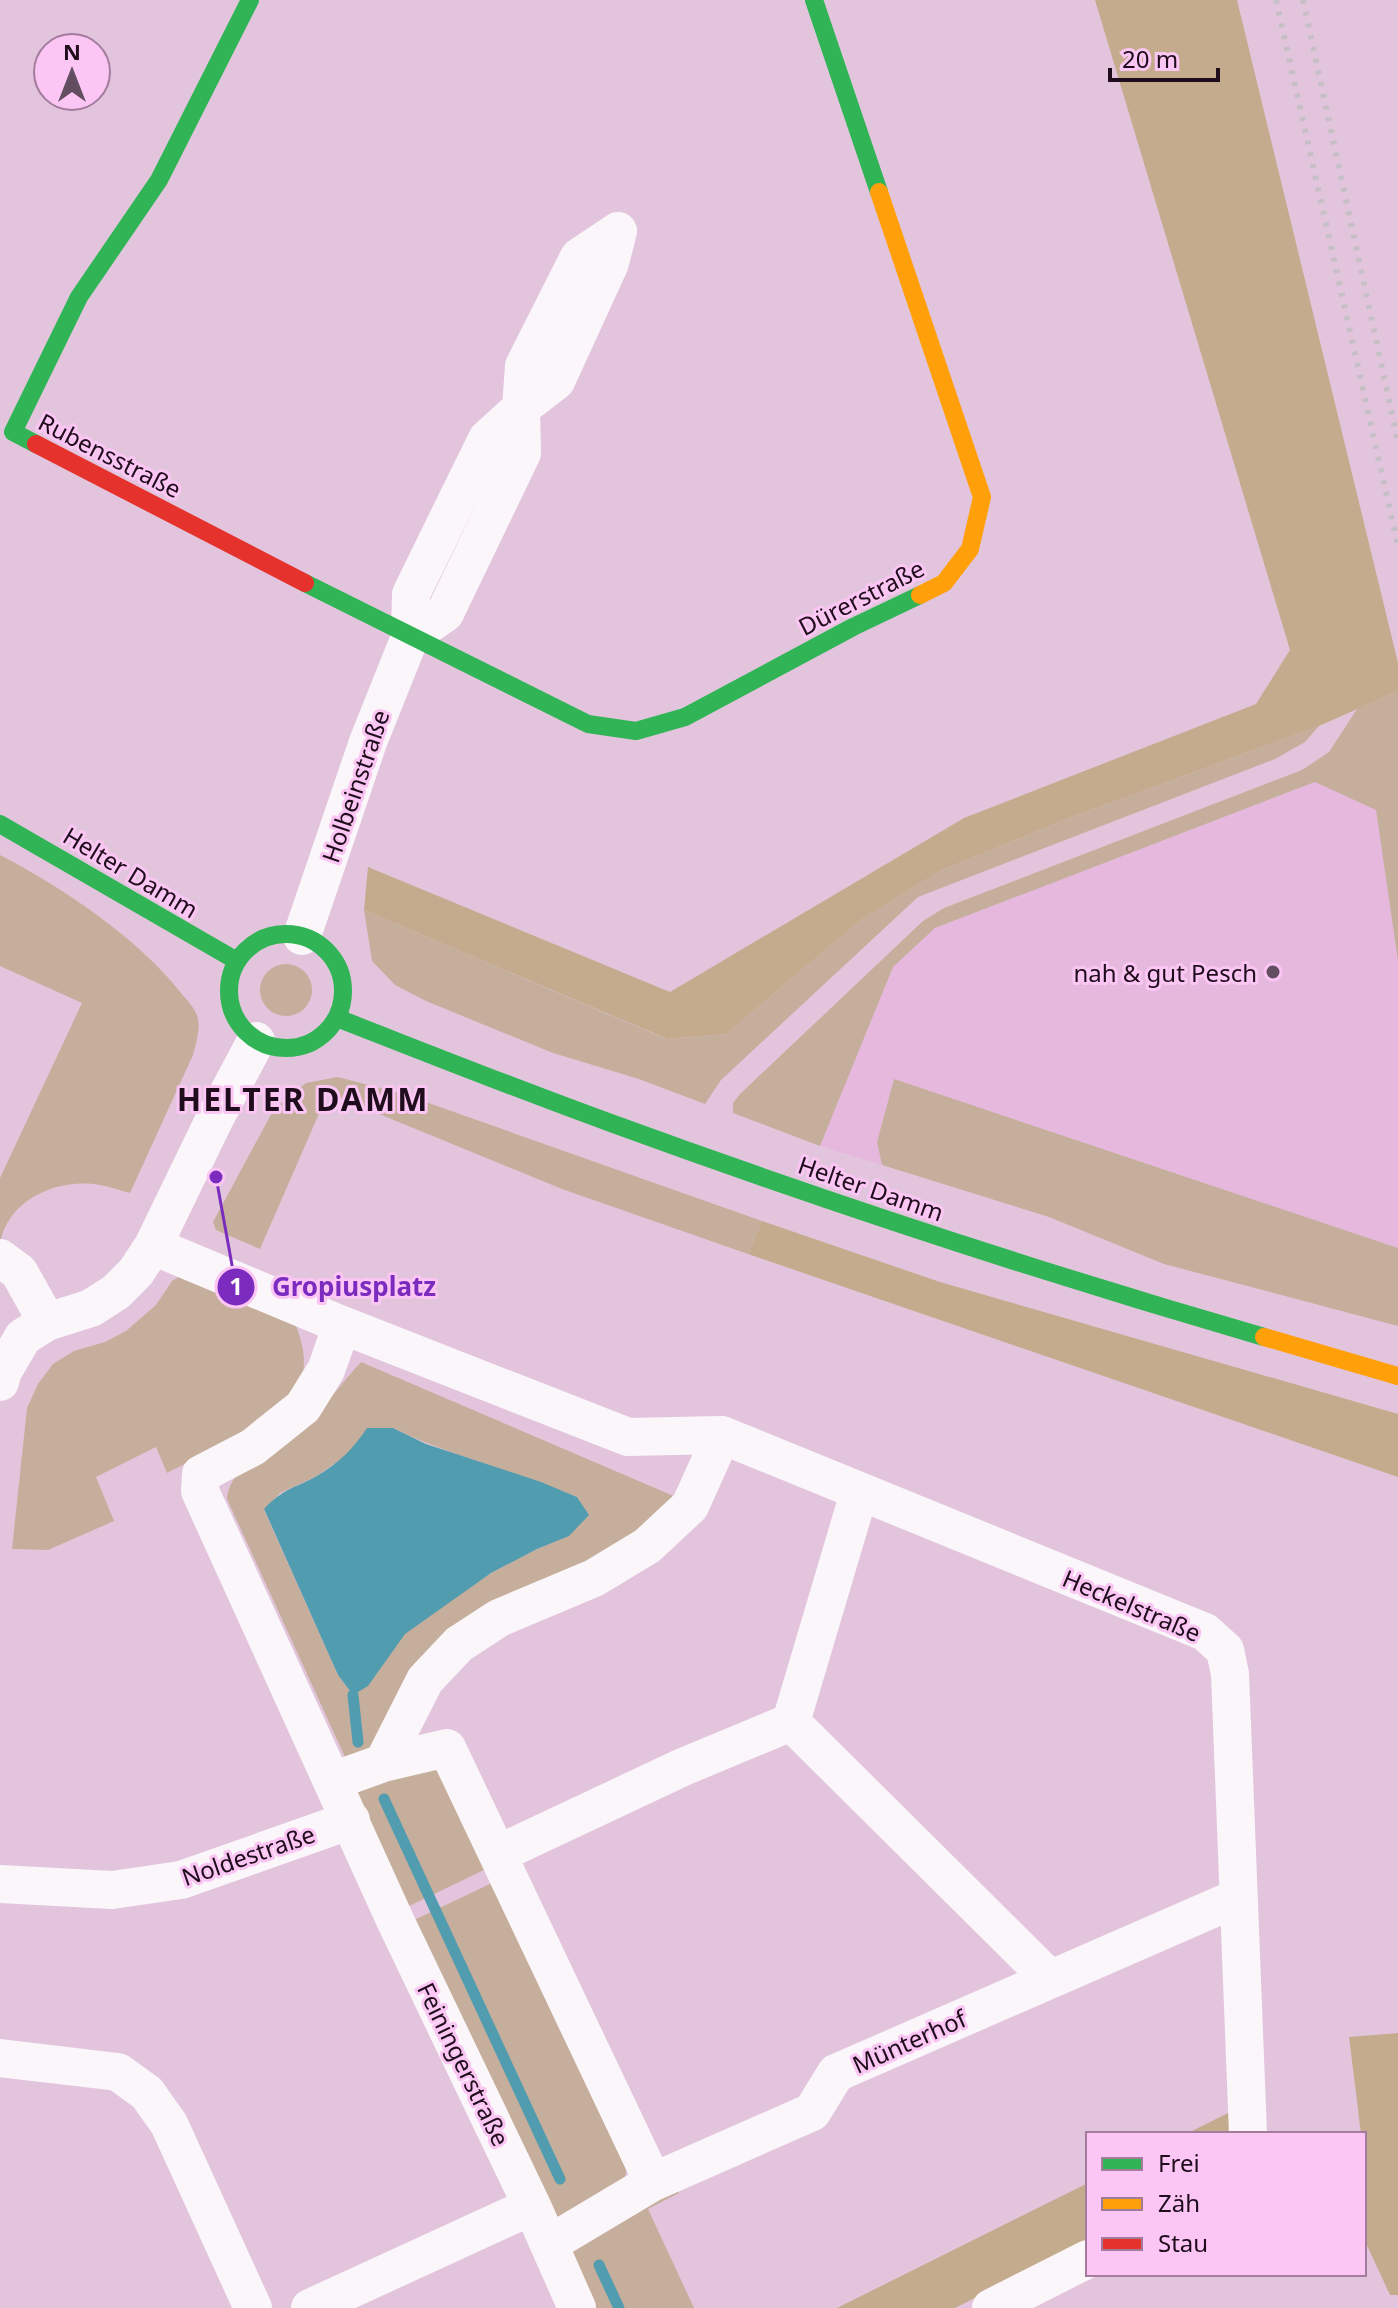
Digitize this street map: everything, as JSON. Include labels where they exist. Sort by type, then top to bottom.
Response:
[{"type":"street","name":"Rubensstraße","points":[[250,0],[159,180],[79,297],[6,429],[410,637]]},
{"type":"street","name":"Dürerstraße","points":[[410,637],[588,724],[636,731],[685,717],[853,627],[944,583],[970,549],[982,497],[814,0]]},
{"type":"street","name":"Holbeinstraße","points":[[302,936],[368,742],[410,637],[411,594],[487,439],[521,408]]},
{"type":"street","name":"Helter Damm","points":[[0,824],[237,961]]},
{"type":"street","points":[[273,935],[302,936],[322,947],[337,965],[344,989],[337,1018],[325,1034],[303,1046],[279,1048],[256,1041],[238,1024],[229,1002],[230,979],[237,961],[249,947],[273,935]]},
{"type":"street","name":"Helter Damm","points":[[337,1018],[594,1116],[826,1199],[1123,1296],[1398,1376]]},
{"type":"street","points":[[0,1382],[23,1337],[47,1322],[91,1308],[116,1292],[136,1272],[153,1246],[220,1107],[256,1041]]},
{"type":"street","points":[[153,1246],[342,1325],[628,1437],[722,1435],[690,1506],[647,1546],[594,1578],[499,1618],[459,1644],[425,1680],[383,1763]]},
{"type":"street","points":[[0,1258],[19,1272],[47,1322]]},
{"type":"street","name":"Feiningerstraße","points":[[342,1325],[326,1370],[303,1407],[253,1447],[201,1474],[200,1491],[395,1920],[532,2206],[577,2308]]},
{"type":"street","name":"Heckelstraße","points":[[722,1435],[1205,1632],[1225,1650],[1230,1674],[1248,2132]]},
{"type":"street","points":[[791,1722],[859,1493]]},
{"type":"street","points":[[498,1854],[683,1767],[791,1722]]},
{"type":"street","points":[[791,1722],[1050,1979]]},
{"type":"street","points":[[333,1781],[383,1763],[447,1748],[653,2182]]},
{"type":"street","name":"Noldestraße","points":[[0,1884],[112,1890],[181,1880],[351,1820]]},
{"type":"street","name":"Münterhof","points":[[549,2244],[653,2182],[812,2112],[836,2073],[1237,1898]]},
{"type":"street","points":[[0,2058],[118,2072],[147,2093],[169,2124],[253,2308]]},
{"type":"street","points":[[310,2308],[532,2206]]},
{"type":"street","points":[[991,2308],[1086,2260]]},
{"type":"shaded area","points":[[1095,0],[1237,0],[1398,663],[1398,691],[1319,726],[1067,819],[940,871],[861,920],[726,1034],[667,1039],[364,910],[368,867],[670,992],[964,818],[1256,704],[1290,650]]},
{"type":"shaded area","points":[[1398,691],[1398,961],[1376,810],[1315,782],[935,928],[893,967],[820,1146],[733,1113],[733,1103],[740,1094],[923,921],[944,908],[1302,770],[1329,752],[1357,709]]},
{"type":"shaded area","points":[[1319,726],[1305,742],[1275,759],[918,897],[721,1080],[705,1104],[639,1079],[553,1053],[426,1001],[395,985],[372,961],[364,910],[666,1039],[726,1034],[861,920],[940,871],[1067,819]]},
{"type":"shaded area","points":[[1316,782],[1376,810],[1398,962],[1398,1248],[894,1079],[877,1142],[882,1165],[820,1146],[893,967],[935,928]]},
{"type":"shaded area","points":[[0,855],[73,898],[143,952],[193,1008],[198,1018],[198,1034],[193,1055],[130,1193],[93,1184],[48,1190],[34,1196],[12,1216],[0,1243],[0,1178],[82,1003],[0,966]]},
{"type":"shaded area","points":[[286,964],[304,972],[312,990],[304,1008],[286,1016],[268,1008],[260,990],[268,972]]},
{"type":"shaded area","points":[[338,1077],[403,1094],[762,1221],[748,1254],[562,1189],[328,1093],[260,1249],[216,1230],[213,1222],[274,1109],[306,1083]]},
{"type":"shaded area","points":[[894,1079],[1398,1248],[1398,1326],[1164,1264],[1049,1217],[882,1165],[877,1142]]},
{"type":"shaded area","points":[[762,1221],[940,1282],[1398,1414],[1398,1477],[748,1254]]},
{"type":"shaded area","points":[[182,1275],[296,1326],[304,1367],[301,1381],[293,1394],[280,1407],[242,1433],[167,1473],[156,1447],[96,1477],[114,1521],[48,1550],[12,1549],[27,1408],[38,1384],[53,1364],[74,1351],[105,1342],[126,1331],[156,1305],[172,1281]]},
{"type":"shaded area","points":[[361,1362],[683,1500],[639,1541],[494,1609],[379,1746],[345,1757],[227,1499],[239,1472],[264,1449],[308,1420]],"holes":[[[393,1428],[577,1497],[568,1536],[498,1569],[414,1626],[397,1643],[369,1682],[353,1695],[338,1675],[264,1510],[280,1493],[317,1476]]]},
{"type":"shaded area","points":[[435,1766],[486,1869],[407,1907],[353,1789]]},
{"type":"shaded area","points":[[492,1883],[627,2167],[623,2187],[569,2218],[557,2217],[414,1920]]},
{"type":"shaded area","points":[[1398,2033],[1398,2295],[1390,2295],[1366,2243],[1366,2132],[1361,2132],[1349,2037]]},
{"type":"shaded area","points":[[1230,2112],[1232,2132],[1190,2132]]},
{"type":"shaded area","points":[[1086,2184],[1086,2242],[955,2308],[837,2308]]},
{"type":"shaded area","points":[[676,2186],[679,2193],[648,2209],[694,2308],[595,2308],[571,2255],[578,2244]]},
{"type":"water","points":[[367,1428],[393,1428],[426,1444],[541,1482],[577,1497],[589,1515],[569,1536],[491,1573],[405,1634],[368,1686],[353,1695],[338,1675],[264,1509],[283,1493],[332,1466],[351,1449]]},
{"type":"waterway","points":[[353,1695],[358,1742]]},
{"type":"waterway","points":[[384,1799],[560,2179]]},
{"type":"waterway","points":[[599,2265],[619,2308]]},
{"type":"railway","points":[[1276,0],[1398,546]]},
{"type":"railway","points":[[1303,0],[1398,442]]},
{"type":"traffic: fast","points":[[36,444],[13,432],[79,297],[159,180],[250,0]]},
{"type":"traffic: fast","points":[[814,0],[879,192]]},
{"type":"traffic: fast","points":[[305,583],[588,724],[636,731],[685,717],[853,627],[920,595]]},
{"type":"traffic: fast","points":[[0,824],[237,961]]},
{"type":"traffic: fast","points":[[286,934],[308,938],[327,950],[339,969],[343,991],[339,1013],[327,1032],[308,1044],[286,1048],[264,1044],[245,1032],[233,1013],[229,991],[233,969],[245,950],[264,938],[286,934]]},
{"type":"traffic: fast","points":[[337,1018],[771,1180],[1016,1262],[1264,1337]]},
{"type":"traffic: slow","points":[[879,192],[982,497],[970,549],[944,583],[920,595]]},
{"type":"traffic: slow","points":[[1264,1337],[1398,1376]]},
{"type":"traffic: jam","points":[[36,444],[305,583]]},
{"type":"place","name":"nah & gut Pesch","points":[[1273,972]]},
{"type":"place","name":"Gropiusplatz","points":[[216,1177]]},
{"type":"district","name":"HELTER DAMM","points":[[303,1098]]}]
